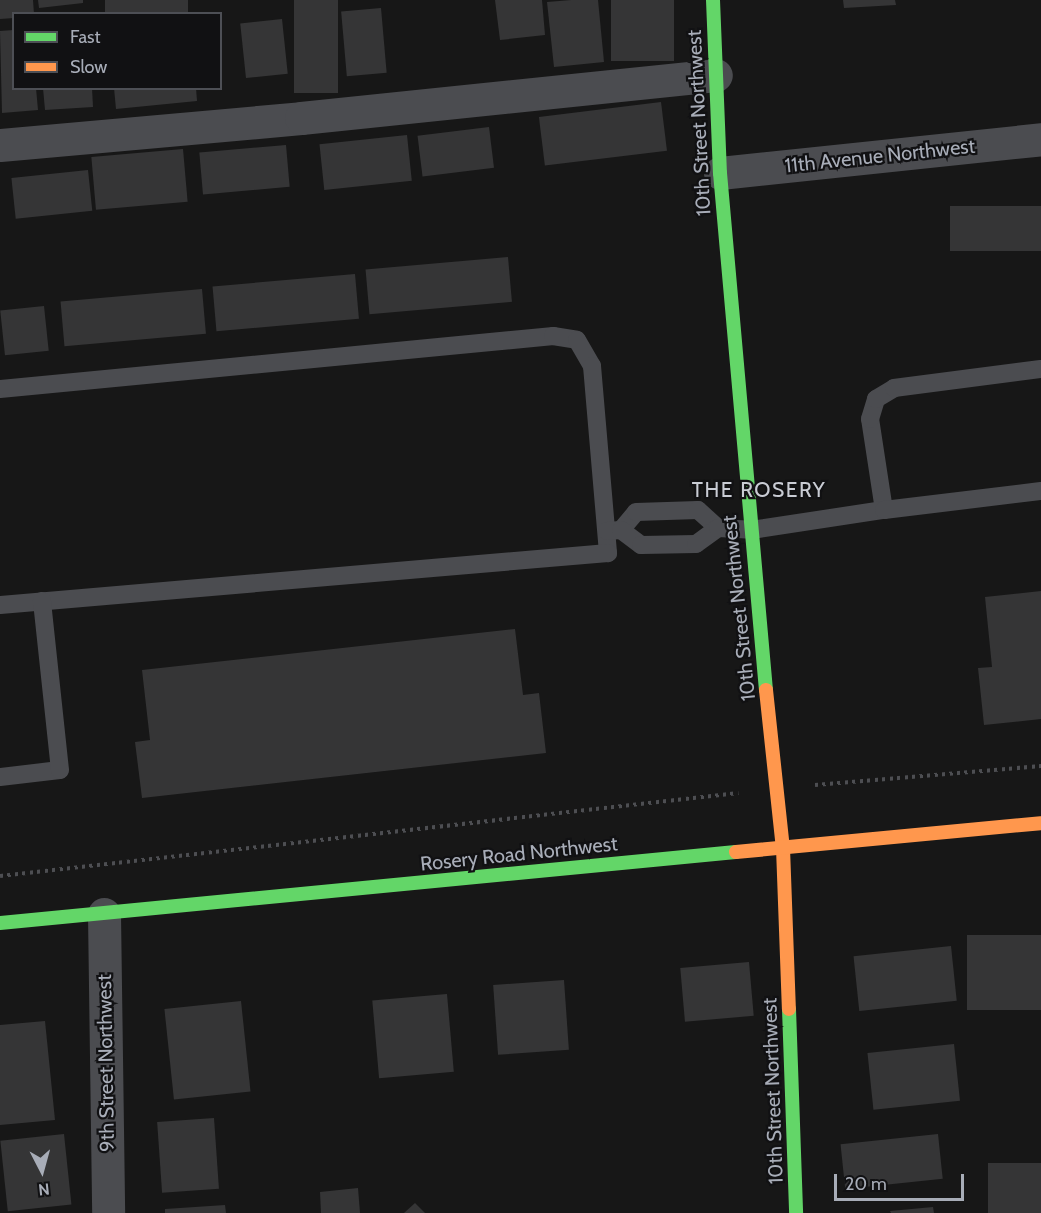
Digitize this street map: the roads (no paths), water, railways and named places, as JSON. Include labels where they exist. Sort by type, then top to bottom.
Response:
[{"type":"street","name":"10th Street Northwest","points":[[713,0],[720,173],[751,530],[783,848],[796,1213]]},
{"type":"street","points":[[0,144],[301,118],[716,75]]},
{"type":"street","name":"11th Avenue Northwest","points":[[720,173],[1041,139]]},
{"type":"street","name":"Rosery Road Northwest","points":[[0,923],[1041,823]]},
{"type":"street","name":"9th Street Northwest","points":[[104,914],[108,1213]]},
{"type":"lane","points":[[0,389],[553,336],[577,340],[592,366],[614,531],[608,553],[0,605]]},
{"type":"lane","points":[[884,510],[870,418],[876,399],[894,388],[1041,369]]},
{"type":"lane","points":[[614,531],[636,512],[698,510],[718,528],[751,530],[884,510],[1041,491]]},
{"type":"lane","points":[[614,531],[641,545],[696,544],[718,528]]},
{"type":"lane","points":[[0,777],[60,770],[42,601]]},
{"type":"district","name":"THE ROSERY","points":[[759,490]]}]
